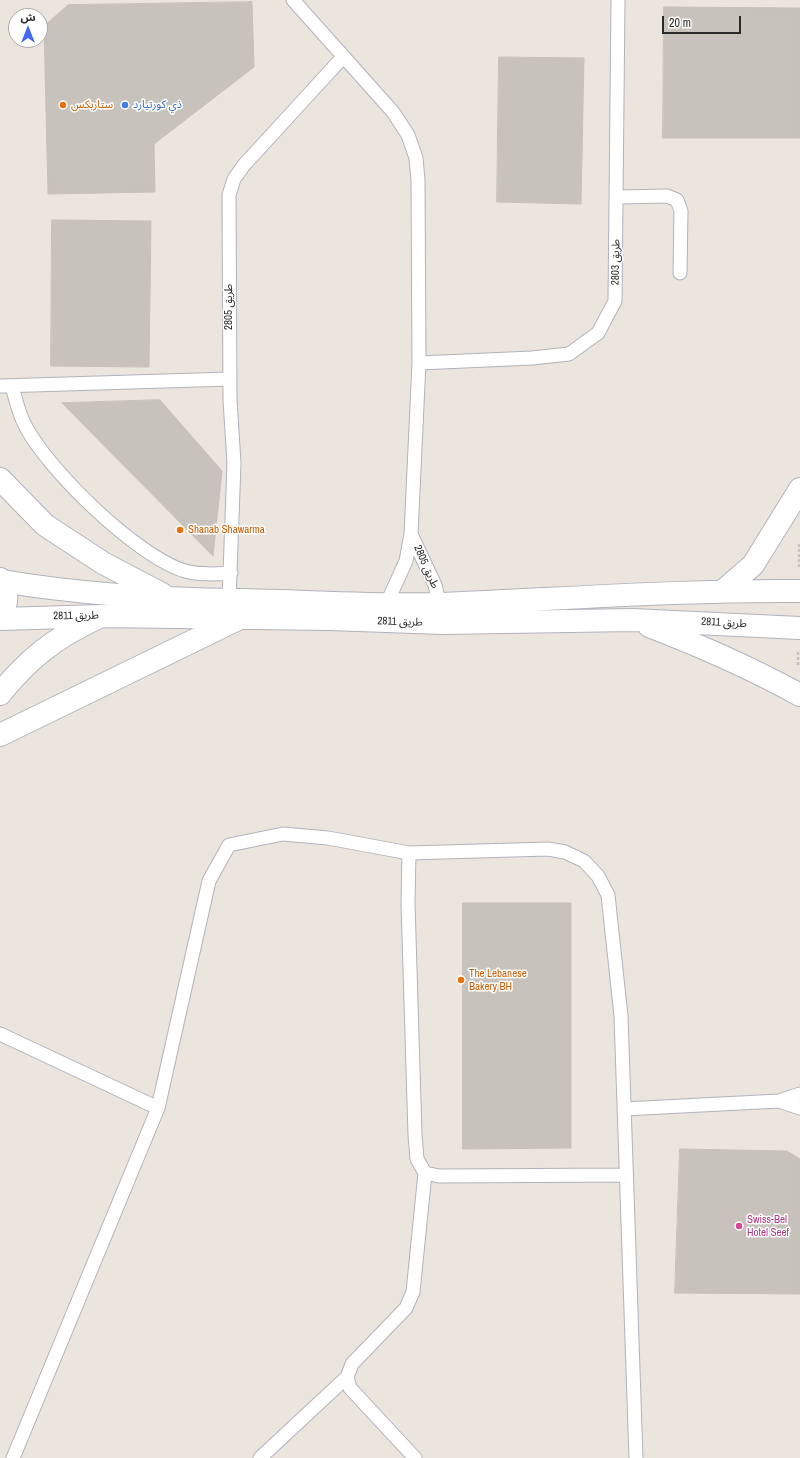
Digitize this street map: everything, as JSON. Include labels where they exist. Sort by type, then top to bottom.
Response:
[{"type":"street","points":[[0,479],[45,525],[103,563],[169,598]]},
{"type":"street","points":[[724,590],[753,565],[800,489]]},
{"type":"street","points":[[0,617],[4,610],[6,600],[6,590],[1,580]]},
{"type":"street","name":"طريق 2811","points":[[1,580],[77,592],[229,600],[386,613]]},
{"type":"street","name":"طريق 2811","points":[[441,613],[724,590],[800,591]]},
{"type":"street","name":"طريق 2811","points":[[0,617],[102,616],[242,618],[386,613],[441,613],[800,628]]},
{"type":"street","points":[[0,694],[20,670],[49,645],[77,627],[102,616]]},
{"type":"street","points":[[0,735],[242,618]]},
{"type":"street","points":[[633,620],[697,644],[745,666],[800,695]]},
{"type":"lane","name":"طريق 2805","points":[[293,0],[393,112],[408,135],[416,158],[418,180],[419,363],[411,534],[406,561],[386,613]]},
{"type":"lane","name":"طريق 2803","points":[[419,363],[532,358],[569,354],[598,333],[615,301],[618,0]]},
{"type":"lane","name":"طريق 2805","points":[[229,600],[234,463],[230,379],[228,201],[234,179],[244,165],[343,57]]},
{"type":"lane","points":[[617,197],[666,196],[677,200],[681,211],[680,273]]},
{"type":"lane","points":[[230,379],[6,386],[23,421],[39,447],[64,477],[99,512],[135,543],[174,567],[197,573],[231,573]]},
{"type":"lane","name":"طريق 2805","points":[[411,534],[435,585],[441,613]]},
{"type":"lane","points":[[13,1458],[158,1108],[209,881],[229,845],[283,834],[328,838],[409,853],[548,849],[565,852],[584,861],[598,876],[608,895],[621,1016],[636,1458]]},
{"type":"lane","points":[[260,1458],[347,1377],[352,1364],[406,1308],[413,1292],[425,1173],[417,1159],[415,1136],[408,903],[409,853]]},
{"type":"lane","points":[[3,1037],[158,1108]]},
{"type":"lane","points":[[624,1109],[779,1101],[800,1094]]},
{"type":"lane","points":[[779,1101],[800,1108]]},
{"type":"lane","points":[[425,1173],[439,1176],[626,1175]]},
{"type":"lane","points":[[347,1377],[350,1388],[415,1458]]},
{"type":"building","name":"ذي كورتيارد","points":[[252,2],[254,67],[154,144],[155,192],[48,194],[45,48],[48,48],[48,22],[68,5]]},
{"type":"building","points":[[664,7],[800,8],[800,138],[663,138]]},
{"type":"building","points":[[499,57],[584,58],[581,204],[497,202]]},
{"type":"building","points":[[52,220],[151,221],[149,367],[51,366]]},
{"type":"building","points":[[160,400],[222,471],[213,556],[62,403]]},
{"type":"building","points":[[463,903],[571,903],[571,1148],[463,1149]]},
{"type":"building","name":"Swiss-Bel Hotel Seef","points":[[680,1149],[787,1151],[800,1159],[800,1294],[675,1293]]},
{"type":"place","name":"ستاربكس","points":[[63,105]]},
{"type":"place","name":"ذي كورتيارد","points":[[125,105]]},
{"type":"place","name":"Shanab Shawarma","points":[[180,530]]},
{"type":"place","name":"The Lebanese Bakery BH","points":[[461,980]]},
{"type":"place","name":"Swiss-Bel Hotel Seef","points":[[739,1226]]}]
